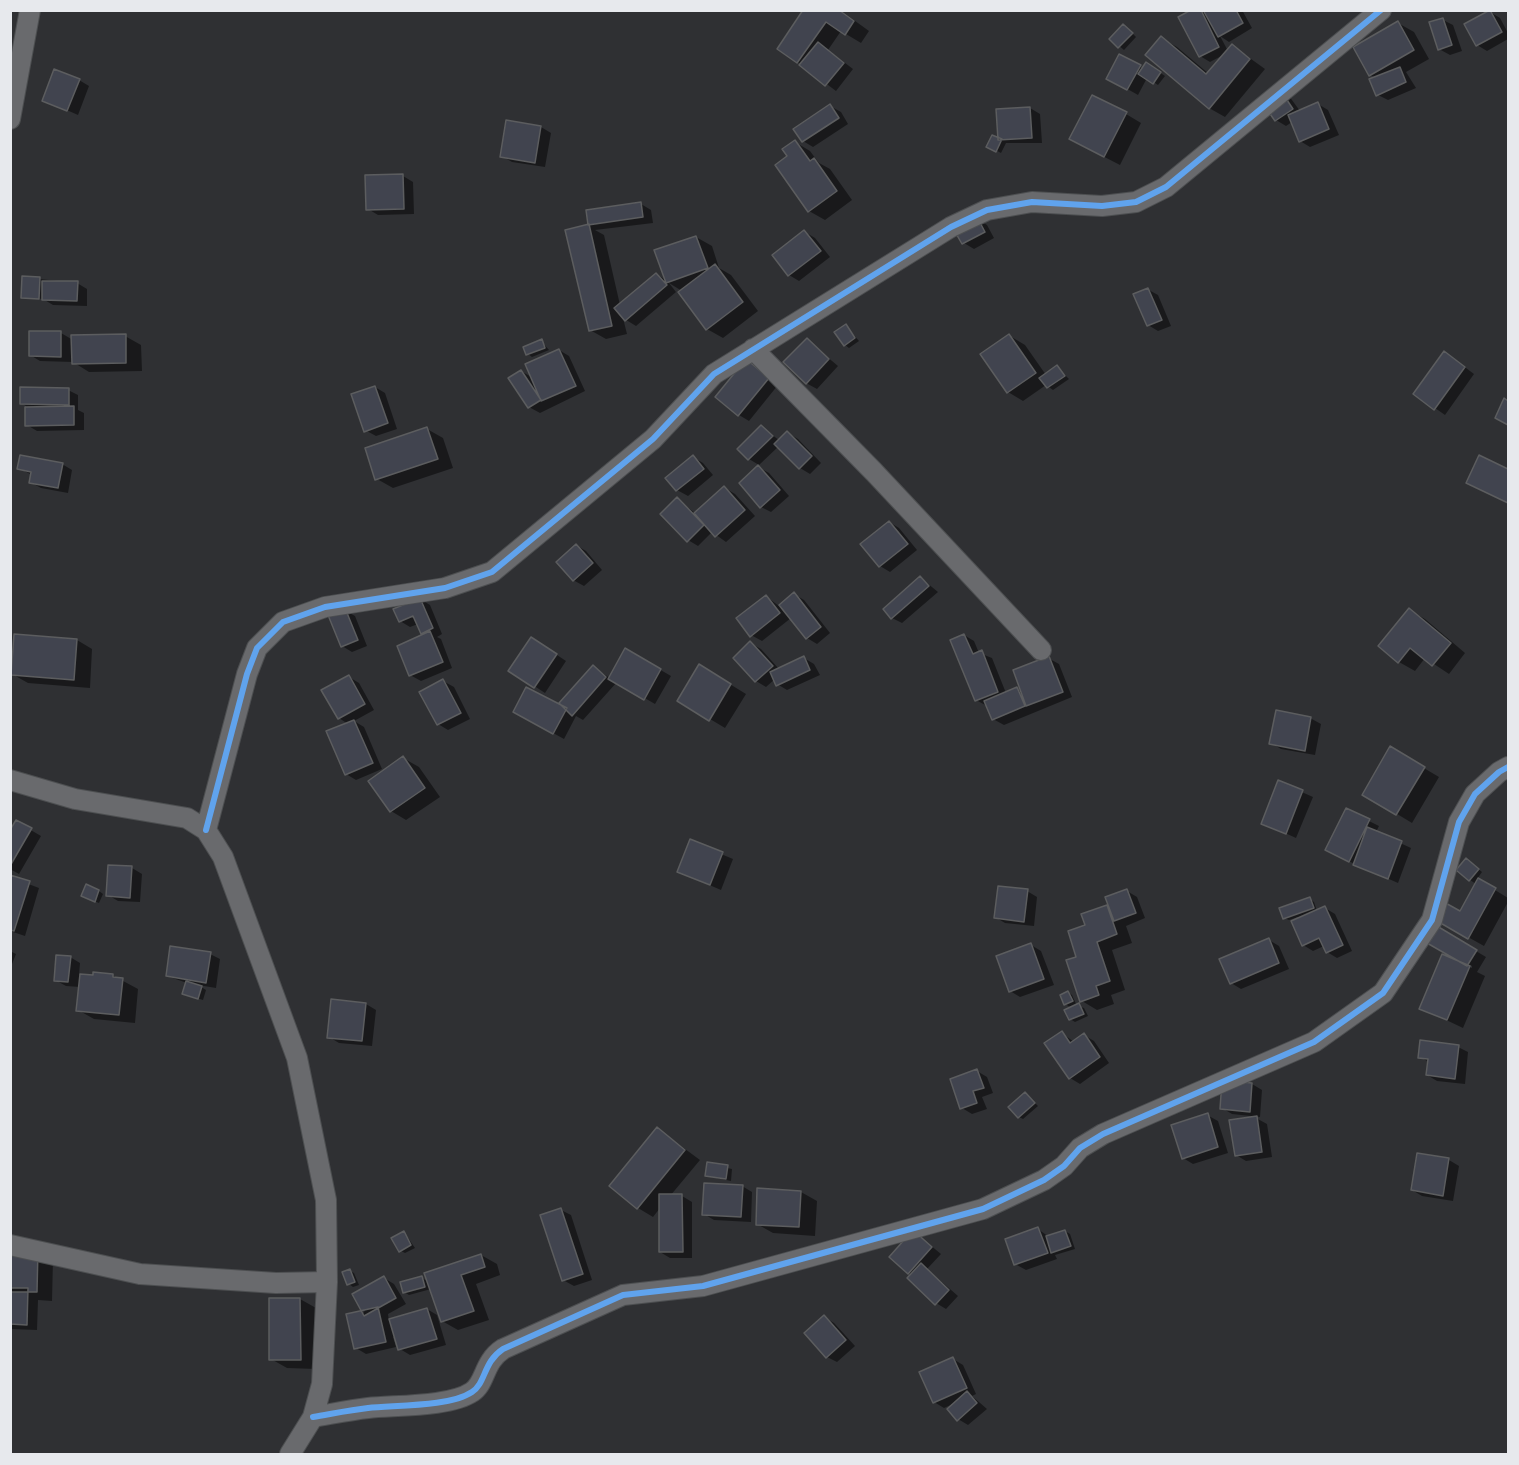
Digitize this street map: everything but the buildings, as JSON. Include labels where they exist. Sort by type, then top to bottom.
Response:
[{"type":"street","points":[[10,119],[30,10]]},
{"type":"street","points":[[206,830],[247,674],[257,648],[283,622],[325,607],[445,588],[492,572],[653,439],[714,374],[753,349],[951,226],[987,210],[1032,202],[1102,206],[1136,202],[1166,187],[1228,139],[1380,10]]},
{"type":"street","points":[[753,349],[874,472],[1041,650]]},
{"type":"street","points":[[313,1417],[369,1408],[408,1407],[462,1397],[478,1386],[488,1361],[503,1348],[623,1294],[703,1286],[983,1209],[1044,1180],[1064,1166],[1080,1148],[1103,1134],[1314,1042],[1383,993],[1432,920],[1459,822],[1475,794],[1499,772],[1509,767]]},
{"type":"street","points":[[10,780],[75,799],[187,818],[206,830],[223,856],[297,1058],[326,1200],[327,1282],[322,1384],[313,1417],[290,1455]]},
{"type":"street","points":[[10,1245],[140,1274],[276,1283],[327,1282]]},
{"type":"cycle path","points":[[206,830],[247,674],[257,648],[283,622],[325,607],[445,588],[492,572],[653,439],[714,374],[951,227],[987,210],[1032,202],[1102,206],[1136,202],[1166,187],[1381,10]]},
{"type":"cycle path","points":[[313,1417],[368,1408],[436,1403],[462,1397],[477,1388],[488,1366],[496,1354],[503,1349],[623,1295],[703,1286],[983,1209],[1044,1180],[1064,1166],[1080,1148],[1103,1134],[1314,1042],[1383,993],[1432,920],[1459,822],[1475,794],[1499,772],[1508,767]]}]
